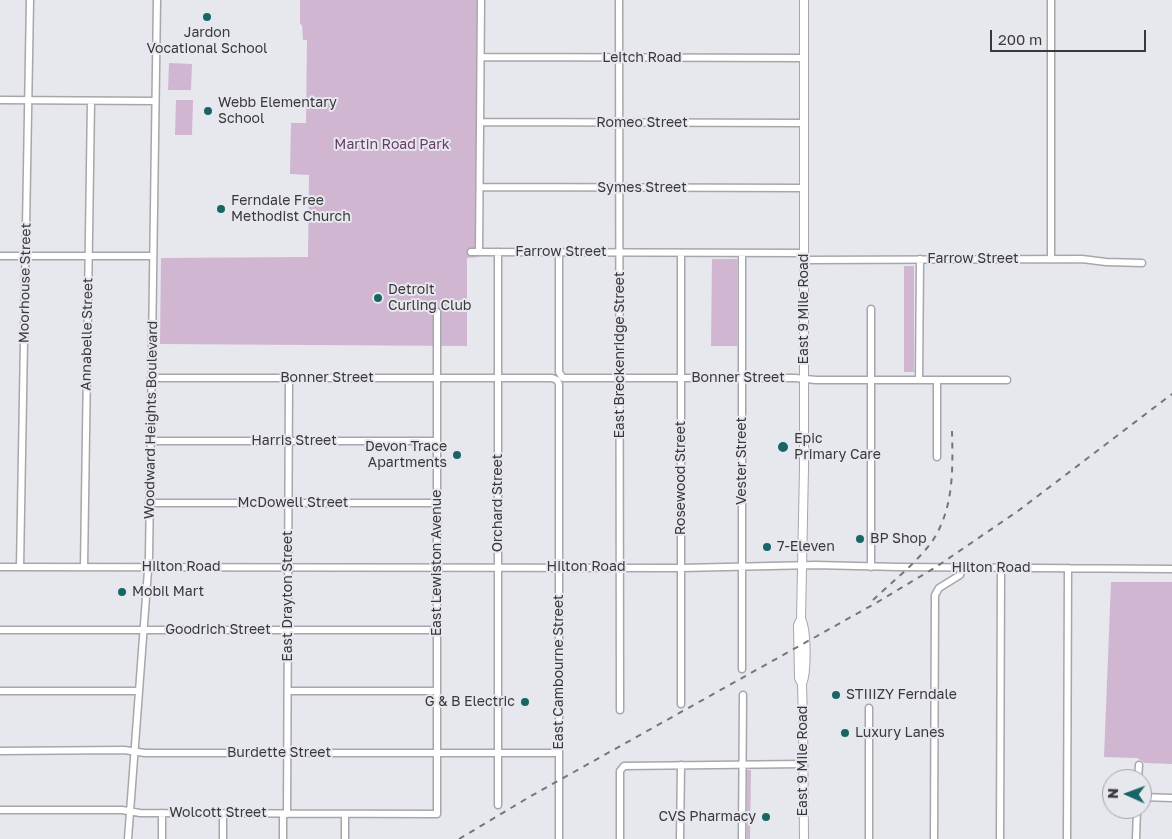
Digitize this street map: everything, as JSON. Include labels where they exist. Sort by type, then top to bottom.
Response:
[{"type":"main road","name":"East 9 Mile Road","points":[[804,0],[804,380],[801,619],[798,625],[799,678],[802,684],[804,839]]},
{"type":"street","name":"Moorhouse Street","points":[[20,567],[30,0]]},
{"type":"street","name":"Woodward Heights Boulevard","points":[[128,839],[148,567],[156,0]]},
{"type":"street","points":[[479,252],[481,0]]},
{"type":"street","name":"East Breckenridge Street","points":[[619,0],[620,710]]},
{"type":"street","points":[[1051,0],[1051,259]]},
{"type":"street","name":"Leitch Road","points":[[480,57],[804,58]]},
{"type":"street","points":[[0,100],[155,101]]},
{"type":"street","name":"Annabelle Street","points":[[84,567],[91,101]]},
{"type":"street","name":"Romeo Street","points":[[480,122],[804,124]]},
{"type":"street","name":"Symes Street","points":[[480,187],[804,188]]},
{"type":"street","name":"Farrow Street","points":[[471,252],[742,253],[804,257],[1082,259],[1142,263]]},
{"type":"street","name":"Orchard Street","points":[[498,252],[498,805]]},
{"type":"street","name":"Bonner Street","points":[[559,252],[560,374],[566,378],[1007,380]]},
{"type":"street","name":"Rosewood Street","points":[[681,253],[681,704]]},
{"type":"street","name":"Vester Street","points":[[742,253],[742,669]]},
{"type":"street","points":[[0,256],[153,256]]},
{"type":"street","points":[[919,380],[920,259]]},
{"type":"street","points":[[871,309],[871,566]]},
{"type":"street","name":"East Lewiston Avenue","points":[[437,312],[437,814]]},
{"type":"street","name":"Bonner Street","points":[[151,378],[552,378],[556,379],[559,384]]},
{"type":"street","name":"East Drayton Street","points":[[283,839],[288,753],[289,378]]},
{"type":"street","points":[[937,380],[937,457]]},
{"type":"street","name":"East Cambourne Street","points":[[559,384],[559,839]]},
{"type":"street","name":"Harris Street","points":[[150,441],[437,441]]},
{"type":"street","name":"McDowell Street","points":[[149,503],[437,503]]},
{"type":"street","name":"Hilton Road","points":[[0,567],[681,568],[802,565],[1172,569]]},
{"type":"street","points":[[934,839],[936,593],[939,588],[960,576],[962,568]]},
{"type":"street","points":[[1000,839],[1002,568]]},
{"type":"street","points":[[1067,839],[1068,568]]},
{"type":"street","name":"Goodrich Street","points":[[0,630],[437,630]]},
{"type":"street","points":[[0,691],[138,691]]},
{"type":"street","points":[[288,691],[437,691]]},
{"type":"street","points":[[742,839],[743,695]]},
{"type":"street","points":[[868,839],[869,708]]},
{"type":"street","name":"Burdette Street","points":[[0,751],[559,753]]},
{"type":"street","points":[[620,839],[620,771],[622,766],[803,764]]},
{"type":"street","points":[[680,839],[681,765]]},
{"type":"street","points":[[1139,765],[1139,769]]},
{"type":"street","points":[[1152,797],[1172,798]]},
{"type":"street","name":"Wolcott Street","points":[[0,810],[120,810],[130,812],[223,814],[437,814]]},
{"type":"street","points":[[162,813],[162,839]]},
{"type":"street","points":[[223,814],[223,839]]},
{"type":"street","points":[[344,814],[344,839]]},
{"type":"street","points":[[1136,839],[1137,819]]},
{"type":"green space","name":"Martin Road Park","points":[[300,0],[481,0],[479,257],[467,258],[467,346],[160,344],[161,258],[308,257],[309,175],[290,174],[291,123],[306,123],[307,40],[303,40],[302,25],[300,24]]},
{"type":"green space","points":[[169,63],[192,64],[191,90],[168,90]]},
{"type":"green space","points":[[176,100],[193,100],[192,135],[175,135]]},
{"type":"green space","points":[[712,259],[737,259],[737,346],[711,346]]},
{"type":"green space","points":[[904,266],[914,266],[914,372],[904,372]]},
{"type":"green space","points":[[1111,582],[1172,582],[1172,764],[1145,763],[1137,758],[1104,757]]},
{"type":"green space","points":[[747,770],[751,770],[750,839],[747,839]]},
{"type":"railway","points":[[459,839],[531,796],[876,603],[936,567],[1018,511],[1172,394]]},
{"type":"railway","points":[[873,600],[918,558],[939,530],[951,489],[952,431]]},
{"type":"place","name":"Jardon Vocational School","points":[[207,17]]},
{"type":"place","name":"Webb Elementary School","points":[[208,111]]},
{"type":"place","name":"Ferndale Free Methodist Church","points":[[221,209]]},
{"type":"place","name":"Detroit Curling Club","points":[[378,298]]},
{"type":"place","name":"Epic Primary Care","points":[[783,447]]},
{"type":"place","name":"Devon Trace Apartments","points":[[457,455]]},
{"type":"place","name":"BP Shop","points":[[860,539]]},
{"type":"place","name":"7-Eleven","points":[[767,547]]},
{"type":"place","name":"Mobil Mart","points":[[122,592]]},
{"type":"place","name":"STIIIZY Ferndale","points":[[836,695]]},
{"type":"place","name":"G & B Electric","points":[[525,702]]},
{"type":"place","name":"Luxury Lanes","points":[[845,733]]},
{"type":"place","name":"CVS Pharmacy","points":[[766,817]]}]
